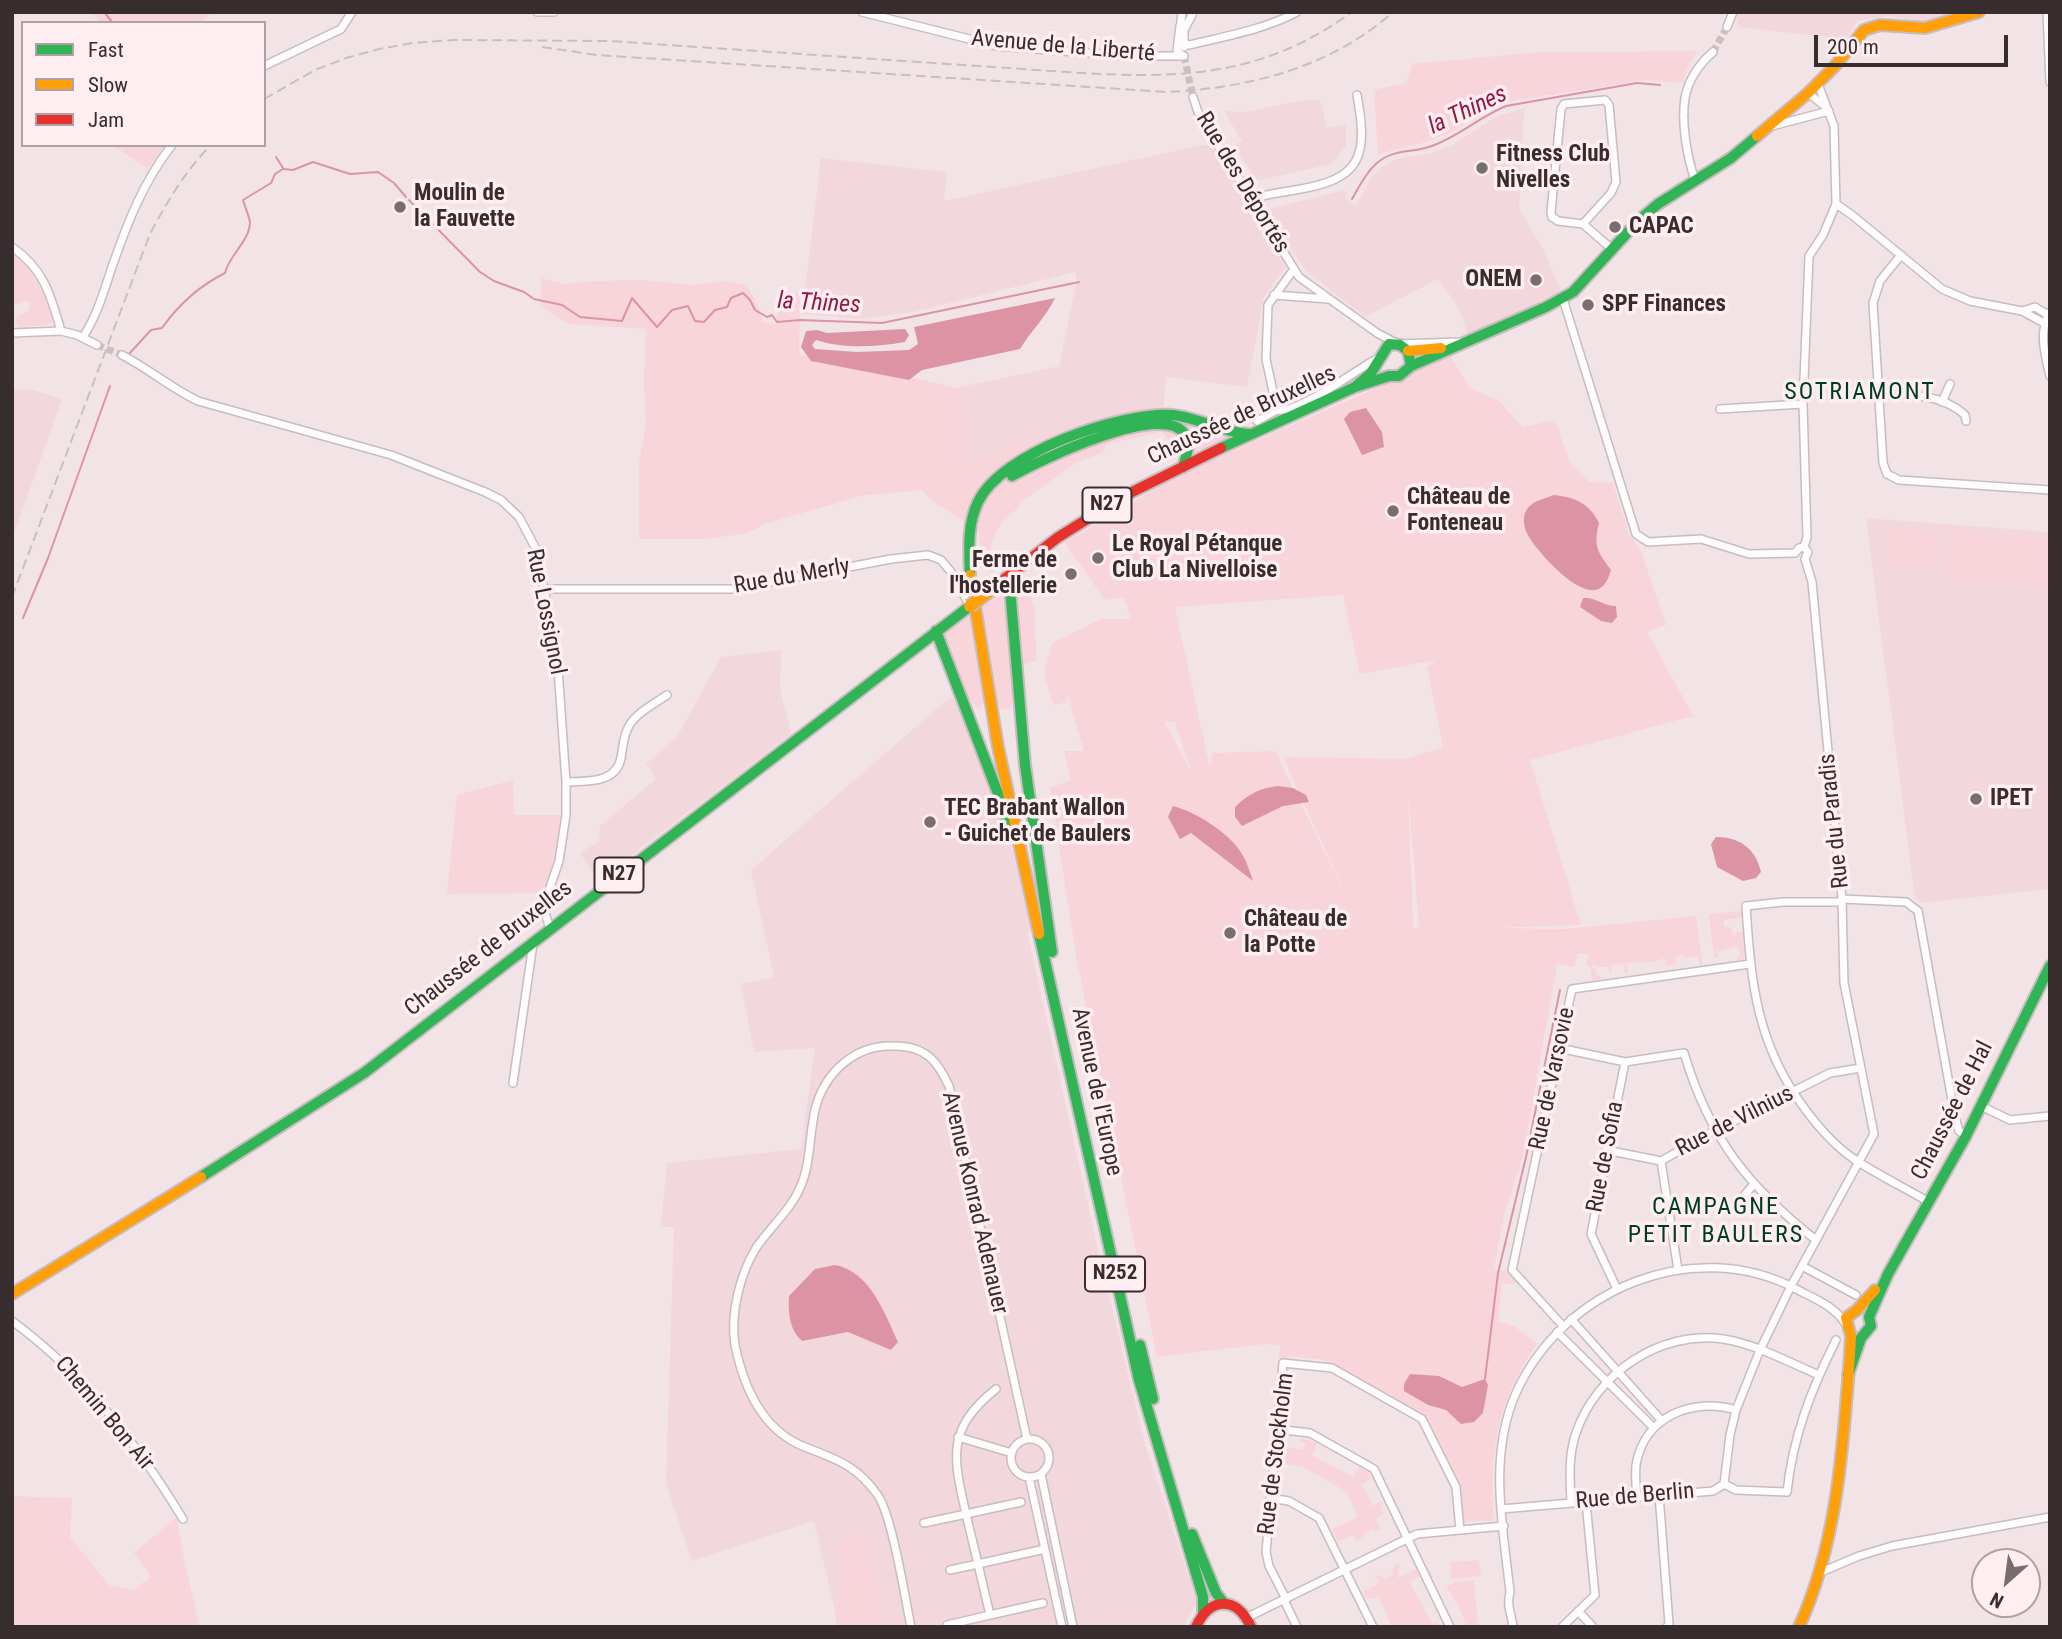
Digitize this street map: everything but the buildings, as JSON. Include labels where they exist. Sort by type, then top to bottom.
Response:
[{"type":"main road","name":"N27","points":[[1354,387],[1389,376],[1399,376],[1411,366],[1563,299],[1573,292],[1645,214],[1668,196],[1731,158],[1768,128],[1813,88],[1870,26],[1884,24],[1921,28],[1979,12]]},
{"type":"main road","name":"N27","points":[[1354,387],[1372,373],[1388,345],[1403,348],[1450,348]]},
{"type":"main road","points":[[1403,348],[1411,366]]},
{"type":"main road","points":[[1380,356],[1382,371],[1389,376]]},
{"type":"main road","name":"Chaussée de Bruxelles","points":[[1004,581],[1057,538],[1105,506],[1249,434],[1262,424],[1354,387]]},
{"type":"main road","points":[[973,578],[968,536],[978,502],[987,488],[1029,454],[1096,428],[1143,417],[1173,415],[1234,433],[1249,434]]},
{"type":"main road","points":[[973,578],[975,538],[986,503],[995,490],[1037,460],[1066,447],[1105,435],[1168,424],[1180,428],[1187,436],[1189,447],[1183,467]]},
{"type":"main road","name":"Avenue de l'Europe","points":[[973,578],[998,747],[1039,932],[1139,1380],[1203,1597],[1203,1612]]},
{"type":"main road","name":"Avenue de l'Europe","points":[[973,578],[1012,786],[1150,1388],[1196,1545],[1216,1593],[1224,1603]]},
{"type":"main road","name":"N27","points":[[970,606],[1004,581]]},
{"type":"main road","points":[[1004,581],[1038,873],[1060,997]]},
{"type":"main road","name":"Chaussée de Bruxelles","points":[[12,1294],[349,1083],[970,606]]},
{"type":"main road","points":[[936,631],[997,791],[1039,932]]},
{"type":"main road","name":"Chaussée de Hal","points":[[1855,1319],[1888,1274],[1930,1202],[1966,1136],[2050,966]]},
{"type":"main road","points":[[1799,1627],[1821,1572],[1829,1534],[1848,1375],[1855,1319],[1871,1326],[1861,1338],[1848,1375]]},
{"type":"main road","points":[[1196,1627],[1203,1612],[1209,1607],[1224,1603],[1234,1605],[1250,1622]]},
{"type":"street","points":[[266,65],[341,29],[352,12]]},
{"type":"street","points":[[537,12],[554,12]]},
{"type":"street","name":"Avenue de la Liberté","points":[[862,12],[998,46],[1128,56],[1184,56]]},
{"type":"street","points":[[1180,26],[1181,42],[1189,45],[1231,37],[1275,23],[1297,12]]},
{"type":"street","points":[[1727,27],[1732,12]]},
{"type":"street","points":[[2047,12],[2050,82]]},
{"type":"street","points":[[1184,56],[1177,51],[1180,26],[1189,13]]},
{"type":"street","points":[[1184,56],[1184,30],[1189,13]]},
{"type":"street","points":[[1695,180],[1685,128],[1685,98],[1695,73],[1713,52]]},
{"type":"street","points":[[1813,88],[1828,109]]},
{"type":"street","points":[[1813,88],[1828,109],[1834,126],[1836,204],[1901,254],[1931,282],[1955,296],[2022,311],[2044,323]]},
{"type":"street","points":[[1252,200],[1328,184],[1348,172],[1362,146],[1357,95]]},
{"type":"street","name":"Rue des Déportés","points":[[1193,97],[1198,112],[1299,277],[1377,333],[1403,348]]},
{"type":"street","points":[[1583,224],[1611,193],[1616,182],[1609,105],[1605,100],[1564,104],[1561,108],[1551,212],[1552,217],[1558,221],[1583,224],[1613,250]]},
{"type":"street","points":[[1768,128],[1828,109]]},
{"type":"street","points":[[83,337],[96,313],[128,223],[146,184],[171,147]]},
{"type":"street","name":"Rue du Paradis","points":[[1836,204],[1832,218],[1809,256],[1802,404],[1807,537],[1804,547],[1808,552],[1805,559],[1812,582],[1842,901],[1906,902],[1917,911],[1955,1117],[1959,1131],[1966,1136]]},
{"type":"street","points":[[12,247],[33,264],[44,279],[61,331]]},
{"type":"street","points":[[1901,254],[1880,281],[1874,295],[1884,463],[1891,478],[2050,489]]},
{"type":"street","points":[[1277,411],[1266,359],[1268,305],[1294,269]]},
{"type":"street","points":[[1274,295],[1328,299]]},
{"type":"street","points":[[1563,299],[1636,534],[1648,542],[1701,539],[1763,556],[1796,553]]},
{"type":"street","points":[[2022,311],[2035,307],[2049,313],[2044,323],[2044,350],[2050,376]]},
{"type":"street","points":[[12,333],[61,331],[83,337],[97,345]]},
{"type":"street","points":[[1377,333],[1380,356]]},
{"type":"street","points":[[1403,348],[1464,342]]},
{"type":"street","name":"Rue Lossignol","points":[[122,355],[198,401],[372,448],[493,496],[519,517],[536,549],[558,654],[566,815],[559,861],[543,908],[550,928]]},
{"type":"street","name":"Chaussée de Bruxelles","points":[[1262,424],[1277,411],[1299,405],[1380,356]]},
{"type":"street","points":[[1942,402],[1950,384]]},
{"type":"street","points":[[1881,396],[1920,395],[1961,411],[1966,421]]},
{"type":"street","points":[[1720,409],[1802,404]]},
{"type":"street","points":[[1796,553],[1799,548],[1804,547]]},
{"type":"street","points":[[1796,553],[1799,559],[1805,559]]},
{"type":"street","name":"Rue du Merly","points":[[544,589],[733,589],[891,559],[928,555],[941,560],[951,572],[970,606]]},
{"type":"street","points":[[566,782],[609,777],[620,763],[624,737],[630,723],[667,695]]},
{"type":"street","points":[[1842,901],[1746,906],[1755,1002],[1764,1036],[1793,1093],[1824,1132],[1859,1162],[1930,1202]]},
{"type":"street","name":"Rue de Berlin","points":[[1501,1509],[1713,1491],[1724,1484],[1736,1410],[1760,1350],[1791,1286],[1874,1134],[1844,983],[1842,901]]},
{"type":"street","points":[[513,1083],[533,943]]},
{"type":"street","name":"Rue de Varsovie","points":[[1560,1329],[1512,1270],[1572,989],[1750,964]]},
{"type":"street","name":"Avenue Konrad Adenauer","points":[[911,1627],[888,1522],[879,1496],[862,1476],[841,1460],[796,1443],[762,1415],[748,1391],[734,1341],[734,1310],[742,1278],[756,1249],[788,1209],[800,1189],[807,1168],[815,1110],[826,1083],[844,1062],[854,1055],[883,1046],[918,1050],[930,1056],[950,1087],[1027,1439]]},
{"type":"street","points":[[1559,1048],[1625,1062],[1684,1053],[1697,1094],[1714,1131],[1765,1196],[1816,1240]]},
{"type":"street","name":"Rue de Sofia","points":[[1617,1289],[1591,1234],[1625,1062]]},
{"type":"street","name":"Rue de Vilnius","points":[[1606,1150],[1661,1161],[1714,1131],[1830,1073],[1861,1068]]},
{"type":"street","points":[[1981,1105],[2010,1120],[2050,1116]]},
{"type":"street","points":[[1661,1161],[1678,1270]]},
{"type":"street","points":[[1754,1184],[1742,1198],[1741,1207],[1752,1209],[1765,1196]]},
{"type":"street","points":[[1802,1266],[1856,1295]]},
{"type":"street","points":[[1513,1627],[1509,1615],[1510,1592],[1501,1509],[1500,1465],[1510,1412],[1526,1374],[1560,1329],[1571,1319],[1617,1289],[1641,1279],[1678,1270],[1713,1268],[1756,1274],[1791,1286],[1855,1319]]},
{"type":"street","points":[[1834,1310],[1855,1319]]},
{"type":"street","points":[[1571,1319],[1661,1421]]},
{"type":"street","name":"Chemin Bon Air","points":[[12,1321],[53,1353],[84,1385],[160,1481],[183,1519]]},
{"type":"street","points":[[1560,1329],[1608,1383],[1654,1428]]},
{"type":"street","points":[[1571,1503],[1570,1461],[1575,1435],[1589,1404],[1618,1372],[1650,1350],[1688,1339],[1722,1339],[1744,1343],[1819,1375]]},
{"type":"street","points":[[1724,1484],[1736,1490],[1787,1492],[1793,1445],[1819,1375],[1836,1340]]},
{"type":"street","name":"Rue de Stockholm","points":[[1297,1627],[1269,1566],[1266,1552],[1283,1363],[1332,1368],[1422,1419],[1456,1487],[1460,1530]]},
{"type":"street","points":[[990,1615],[955,1459],[958,1437],[964,1422],[979,1403],[996,1389]]},
{"type":"street","points":[[1637,1497],[1636,1464],[1641,1449],[1661,1421],[1676,1411],[1695,1405],[1717,1405],[1736,1410]]},
{"type":"street","points":[[1276,1429],[1310,1433],[1371,1467],[1450,1627]]},
{"type":"street","points":[[958,1437],[1012,1453]]},
{"type":"street","points":[[1027,1439],[1040,1442],[1048,1451],[1048,1464],[1041,1474],[1029,1477],[1018,1473],[1014,1468],[1012,1453],[1016,1445],[1027,1439]]},
{"type":"street","points":[[1041,1474],[1073,1627]]},
{"type":"street","points":[[1029,1477],[1062,1627]]},
{"type":"street","points":[[1659,1495],[1669,1624],[1667,1627]]},
{"type":"street","points":[[1270,1498],[1289,1501],[1319,1518],[1373,1627]]},
{"type":"street","points":[[924,1523],[1021,1502]]},
{"type":"street","points":[[1562,1627],[1595,1595],[1586,1502]]},
{"type":"street","points":[[1821,1572],[1892,1546],[2050,1517]]},
{"type":"street","points":[[1250,1622],[1285,1599],[1417,1534],[1504,1526]]},
{"type":"street","points":[[950,1570],[1045,1549]]},
{"type":"street","points":[[947,1625],[1043,1603]]},
{"type":"street","points":[[1578,1611],[1593,1627]]},
{"type":"shaded area","points":[[91,12],[213,12],[202,21],[99,21]]},
{"type":"shaded area","points":[[1737,12],[1960,12],[1921,23],[1889,16],[1857,21],[1846,39],[1737,27]]},
{"type":"shaded area","points":[[1697,51],[1683,83],[1645,80],[1505,102],[1477,115],[1454,131],[1426,142],[1378,154],[1374,90],[1406,83],[1412,64],[1539,52]]},
{"type":"shaded area","points":[[1320,99],[1327,128],[1346,125],[1346,146],[1331,164],[1252,182],[1250,170],[1233,146],[1242,141],[1224,111],[1246,112]]},
{"type":"shaded area","points":[[1524,109],[1519,209],[1543,249],[1561,292],[1468,335],[1459,308],[1438,279],[1365,317],[1306,271],[1265,210],[1345,190],[1345,198],[1356,206],[1371,178],[1383,166],[1396,159],[1428,154],[1451,146],[1497,116]]},
{"type":"shaded area","points":[[1212,143],[1288,264],[1264,297],[1247,387],[1166,377],[1163,414],[964,465],[960,387],[1059,366],[1077,280],[1075,272],[909,313],[859,319],[802,314],[821,158],[947,172],[944,201]]},
{"type":"shaded area","points":[[116,147],[164,147],[148,169]]},
{"type":"shaded area","points":[[12,253],[27,267],[41,290],[52,317],[52,322],[47,325],[19,327],[15,323],[16,317],[28,311],[30,303],[26,300],[20,304],[12,303]]},
{"type":"shaded area","points":[[541,278],[566,284],[640,280],[693,285],[724,281],[747,285],[763,322],[775,325],[780,301],[800,291],[799,355],[827,358],[961,389],[968,458],[993,454],[1012,444],[1037,440],[1091,419],[1138,407],[1171,407],[1183,441],[1183,454],[1174,449],[1162,432],[1107,444],[1102,453],[1077,462],[1020,503],[1002,522],[988,557],[995,572],[981,568],[979,531],[931,500],[922,490],[861,496],[768,523],[744,534],[705,539],[639,539],[639,462],[646,424],[646,329],[568,324],[540,306]]},
{"type":"shaded area","points":[[1055,298],[1020,349],[922,370],[909,380],[811,361],[801,347],[806,331],[827,333],[905,329],[909,335],[905,342],[860,346],[837,345],[816,340],[812,345],[815,349],[857,352],[909,350],[918,344],[914,327]]},
{"type":"shaded area","points":[[1450,356],[1470,388],[1498,400],[1523,427],[1555,420],[1570,463],[1590,482],[1613,483],[1629,534],[1641,551],[1666,625],[1647,632],[1693,716],[1530,760],[1581,925],[1494,928],[1565,929],[1696,916],[1703,966],[1700,966],[1698,956],[1684,958],[1683,955],[1675,956],[1676,965],[1666,966],[1665,958],[1654,962],[1627,963],[1628,972],[1625,973],[1624,966],[1620,964],[1611,965],[1612,972],[1609,973],[1608,967],[1595,965],[1592,966],[1593,969],[1596,969],[1597,976],[1601,976],[1601,979],[1592,981],[1590,966],[1586,966],[1588,954],[1578,953],[1574,967],[1557,964],[1523,1156],[1504,1215],[1494,1269],[1509,1272],[1517,1281],[1514,1284],[1502,1283],[1498,1322],[1514,1326],[1537,1344],[1523,1365],[1504,1406],[1495,1449],[1494,1520],[1463,1522],[1459,1486],[1425,1416],[1332,1365],[1323,1364],[1323,1360],[1290,1356],[1288,1361],[1279,1360],[1280,1346],[1265,1344],[1157,1357],[1076,955],[1050,788],[1071,780],[1064,751],[1084,751],[1066,689],[1067,702],[1053,705],[1044,674],[1052,643],[1101,619],[1131,619],[1124,597],[1105,600],[1065,543],[1182,473]],"holes":[[[1343,595],[1360,674],[1437,660],[1427,667],[1443,747],[1406,759],[1283,757],[1350,904],[1275,751],[1212,753],[1210,769],[1175,607]],[[1164,721],[1175,722],[1192,774]],[[1408,789],[1419,928],[1413,928]]]},
{"type":"shaded area","points":[[12,389],[34,390],[62,399],[12,539]]},
{"type":"shaded area","points":[[1366,408],[1382,432],[1384,447],[1362,455],[1344,419],[1350,412]]},
{"type":"shaded area","points":[[1179,420],[1231,436],[1191,457]]},
{"type":"shaded area","points":[[1554,495],[1581,503],[1599,523],[1598,549],[1611,570],[1606,583],[1598,589],[1587,589],[1568,579],[1549,562],[1527,534],[1524,521],[1528,508]]},
{"type":"shaded area","name":"IPET","points":[[1866,518],[2050,532],[2050,889],[1921,903],[1915,898]]},
{"type":"shaded area","points":[[1890,528],[1939,532],[1936,572],[1887,568]]},
{"type":"shaded area","points":[[1950,530],[2050,537],[2050,589],[1947,582]]},
{"type":"shaded area","points":[[1024,576],[1035,610],[1036,661],[1013,668],[1012,706],[1006,710],[984,704],[979,709],[961,684],[944,634],[1006,588],[1018,588]]},
{"type":"shaded area","points":[[1583,598],[1616,606],[1617,617],[1612,623],[1601,621],[1580,607]]},
{"type":"shaded area","points":[[781,650],[780,690],[791,734],[598,881],[580,853],[599,841],[600,826],[656,779],[646,764],[677,737],[721,657]]},
{"type":"shaded area","points":[[950,697],[964,701],[1039,932],[1027,931],[1099,1254],[1145,1444],[1197,1602],[1183,1627],[836,1627],[836,1615],[814,1521],[692,1561],[666,1483],[674,1227],[661,1227],[667,1163],[801,1149],[815,1048],[754,1052],[741,984],[774,977],[751,870]]},
{"type":"shaded area","points":[[513,780],[514,815],[561,815],[558,852],[544,893],[447,894],[457,795]]},
{"type":"shaded area","points":[[1278,786],[1293,788],[1306,795],[1309,802],[1283,806],[1242,826],[1235,817],[1235,807],[1255,792]]},
{"type":"shaded area","points":[[1173,806],[1202,818],[1229,838],[1244,857],[1253,881],[1191,833],[1180,839],[1168,817]]},
{"type":"shaded area","points":[[1716,837],[1732,839],[1751,851],[1761,872],[1756,878],[1743,881],[1717,867],[1711,844]]},
{"type":"shaded area","points":[[1741,911],[1742,918],[1724,920],[1724,926],[1731,928],[1733,935],[1743,932],[1744,959],[1737,961],[1740,956],[1738,946],[1717,951],[1718,958],[1714,958],[1709,914]]},
{"type":"shaded area","points":[[835,1265],[858,1276],[875,1295],[898,1342],[891,1350],[848,1332],[802,1341],[794,1331],[790,1320],[789,1296],[815,1269]]},
{"type":"shaded area","points":[[1410,1374],[1439,1376],[1462,1387],[1485,1379],[1488,1385],[1483,1413],[1474,1422],[1461,1424],[1446,1410],[1428,1405],[1404,1391],[1404,1384]]},
{"type":"shaded area","points":[[1281,1436],[1288,1436],[1287,1441],[1282,1441],[1281,1451],[1287,1452],[1287,1447],[1304,1450],[1305,1442],[1300,1442],[1301,1438],[1317,1443],[1312,1455],[1353,1477],[1359,1467],[1368,1472],[1371,1479],[1361,1485],[1372,1506],[1382,1501],[1380,1506],[1384,1514],[1376,1519],[1381,1529],[1364,1533],[1357,1542],[1353,1535],[1338,1542],[1332,1529],[1358,1517],[1347,1492],[1301,1466],[1278,1464]]},
{"type":"shaded area","points":[[12,1496],[72,1498],[70,1537],[109,1585],[132,1590],[151,1577],[134,1553],[177,1517],[200,1627],[12,1627]]},
{"type":"shaded area","points":[[869,1533],[885,1627],[836,1627],[839,1544]]},
{"type":"shaded area","points":[[1479,1560],[1481,1576],[1451,1579],[1450,1562]]},
{"type":"shaded area","points":[[1398,1563],[1398,1578],[1416,1569],[1420,1576],[1410,1582],[1432,1624],[1437,1622],[1438,1625],[1392,1627],[1379,1597],[1367,1599],[1363,1591],[1379,1581],[1374,1575],[1386,1578],[1393,1575],[1392,1569]]},
{"type":"shaded area","points":[[1474,1580],[1478,1627],[1467,1627],[1446,1586]]},
{"type":"waterway","name":"la Thines","points":[[104,12],[111,21]]},
{"type":"waterway","name":"la Thines","points":[[1352,199],[1369,171],[1383,159],[1396,153],[1439,143],[1506,106],[1637,83],[1660,85]]},
{"type":"waterway","points":[[276,157],[283,168]]},
{"type":"waterway","name":"la Thines","points":[[284,169],[293,170],[313,162],[350,174],[378,172],[394,183],[406,197]]},
{"type":"waterway","points":[[129,354],[151,330],[162,328],[190,296],[225,273],[249,229],[250,222],[243,200],[271,183],[275,174],[283,169]]},
{"type":"waterway","name":"la Thines","points":[[409,200],[480,272],[494,281],[524,292],[534,299],[562,305],[580,317],[622,321],[632,298],[657,327],[672,310],[688,306],[695,321],[704,322],[715,310],[727,307],[731,298],[743,293],[755,310],[767,317],[772,315],[777,322],[800,320],[882,323],[1079,282]]},
{"type":"waterway","points":[[23,618],[48,558],[110,386]]},
{"type":"waterway","points":[[1485,1379],[1498,1273],[1526,1157],[1560,990]]},
{"type":"tunnel","points":[[1713,52],[1727,27]]},
{"type":"tunnel","points":[[1184,56],[1193,97]]},
{"type":"tunnel","points":[[97,345],[122,355]]},
{"type":"railway","points":[[266,98],[315,70],[346,58],[412,43],[454,40],[610,41],[1066,72],[1180,74],[1215,70],[1284,51],[1318,34],[1352,12]]},
{"type":"railway","points":[[542,47],[597,55],[1167,92],[1228,86],[1287,72],[1343,48],[1393,12]]},
{"type":"railway","points":[[12,597],[150,234],[177,187],[209,147]]},
{"type":"traffic: fast","points":[[1411,366],[1546,307],[1573,292],[1638,221],[1658,204],[1731,158],[1757,136]]},
{"type":"traffic: fast","points":[[1221,448],[1355,387],[1389,376],[1399,376],[1411,366],[1408,351],[1400,345],[1389,344],[1371,373],[1355,387]]},
{"type":"traffic: fast","points":[[970,575],[970,528],[978,502],[991,484],[1011,467],[1036,452],[1094,428],[1150,416],[1181,416],[1249,434]]},
{"type":"traffic: fast","points":[[1012,476],[1101,436],[1154,424],[1173,426],[1185,435],[1188,447],[1183,467]]},
{"type":"traffic: fast","points":[[1009,577],[1025,765],[1052,952]]},
{"type":"traffic: fast","points":[[201,1177],[364,1073],[970,606]]},
{"type":"traffic: fast","points":[[936,631],[997,791],[1008,828]]},
{"type":"traffic: fast","points":[[1039,934],[1139,1380],[1203,1597],[1203,1612]]},
{"type":"traffic: fast","points":[[1848,1375],[1861,1338],[1871,1326],[1869,1317],[1888,1274],[1966,1136],[2050,966]]},
{"type":"traffic: fast","points":[[1140,1345],[1153,1399]]},
{"type":"traffic: fast","points":[[1192,1534],[1216,1593],[1224,1603]]},
{"type":"traffic: slow","points":[[1757,136],[1808,93],[1834,67],[1864,30],[1880,25],[1925,28],[1979,12]]},
{"type":"traffic: slow","points":[[1408,351],[1441,348]]},
{"type":"traffic: slow","points":[[970,575],[998,747],[1039,934]]},
{"type":"traffic: slow","points":[[970,606],[998,584]]},
{"type":"traffic: slow","points":[[12,1294],[201,1177]]},
{"type":"traffic: slow","points":[[1799,1627],[1822,1561],[1837,1493],[1851,1336],[1846,1318],[1875,1290]]},
{"type":"traffic: jam","points":[[998,584],[1057,538],[1124,496],[1221,448]]},
{"type":"traffic: jam","points":[[1196,1627],[1209,1610],[1224,1604],[1238,1610],[1251,1627]]},
{"type":"place","name":"Fitness Club Nivelles","points":[[1482,168]]},
{"type":"place","name":"Moulin de la Fauvette","points":[[400,207]]},
{"type":"place","name":"CAPAC","points":[[1615,227]]},
{"type":"place","name":"ONEM","points":[[1536,280]]},
{"type":"place","name":"SPF Finances","points":[[1588,305]]},
{"type":"place","name":"Château de Fonteneau","points":[[1393,511]]},
{"type":"place","name":"Le Royal Pétanque Club La Nivelloise","points":[[1098,558]]},
{"type":"place","name":"Ferme de l'hostellerie","points":[[1071,574]]},
{"type":"place","name":"IPET","points":[[1976,799]]},
{"type":"place","name":"TEC Brabant Wallon - Guichet de Baulers","points":[[930,822]]},
{"type":"place","name":"Château de la Potte","points":[[1230,933]]},
{"type":"district","name":"SOTRIAMONT","points":[[1860,393]]},
{"type":"district","name":"CAMPAGNE PETIT BAULERS","points":[[1716,1222]]}]
